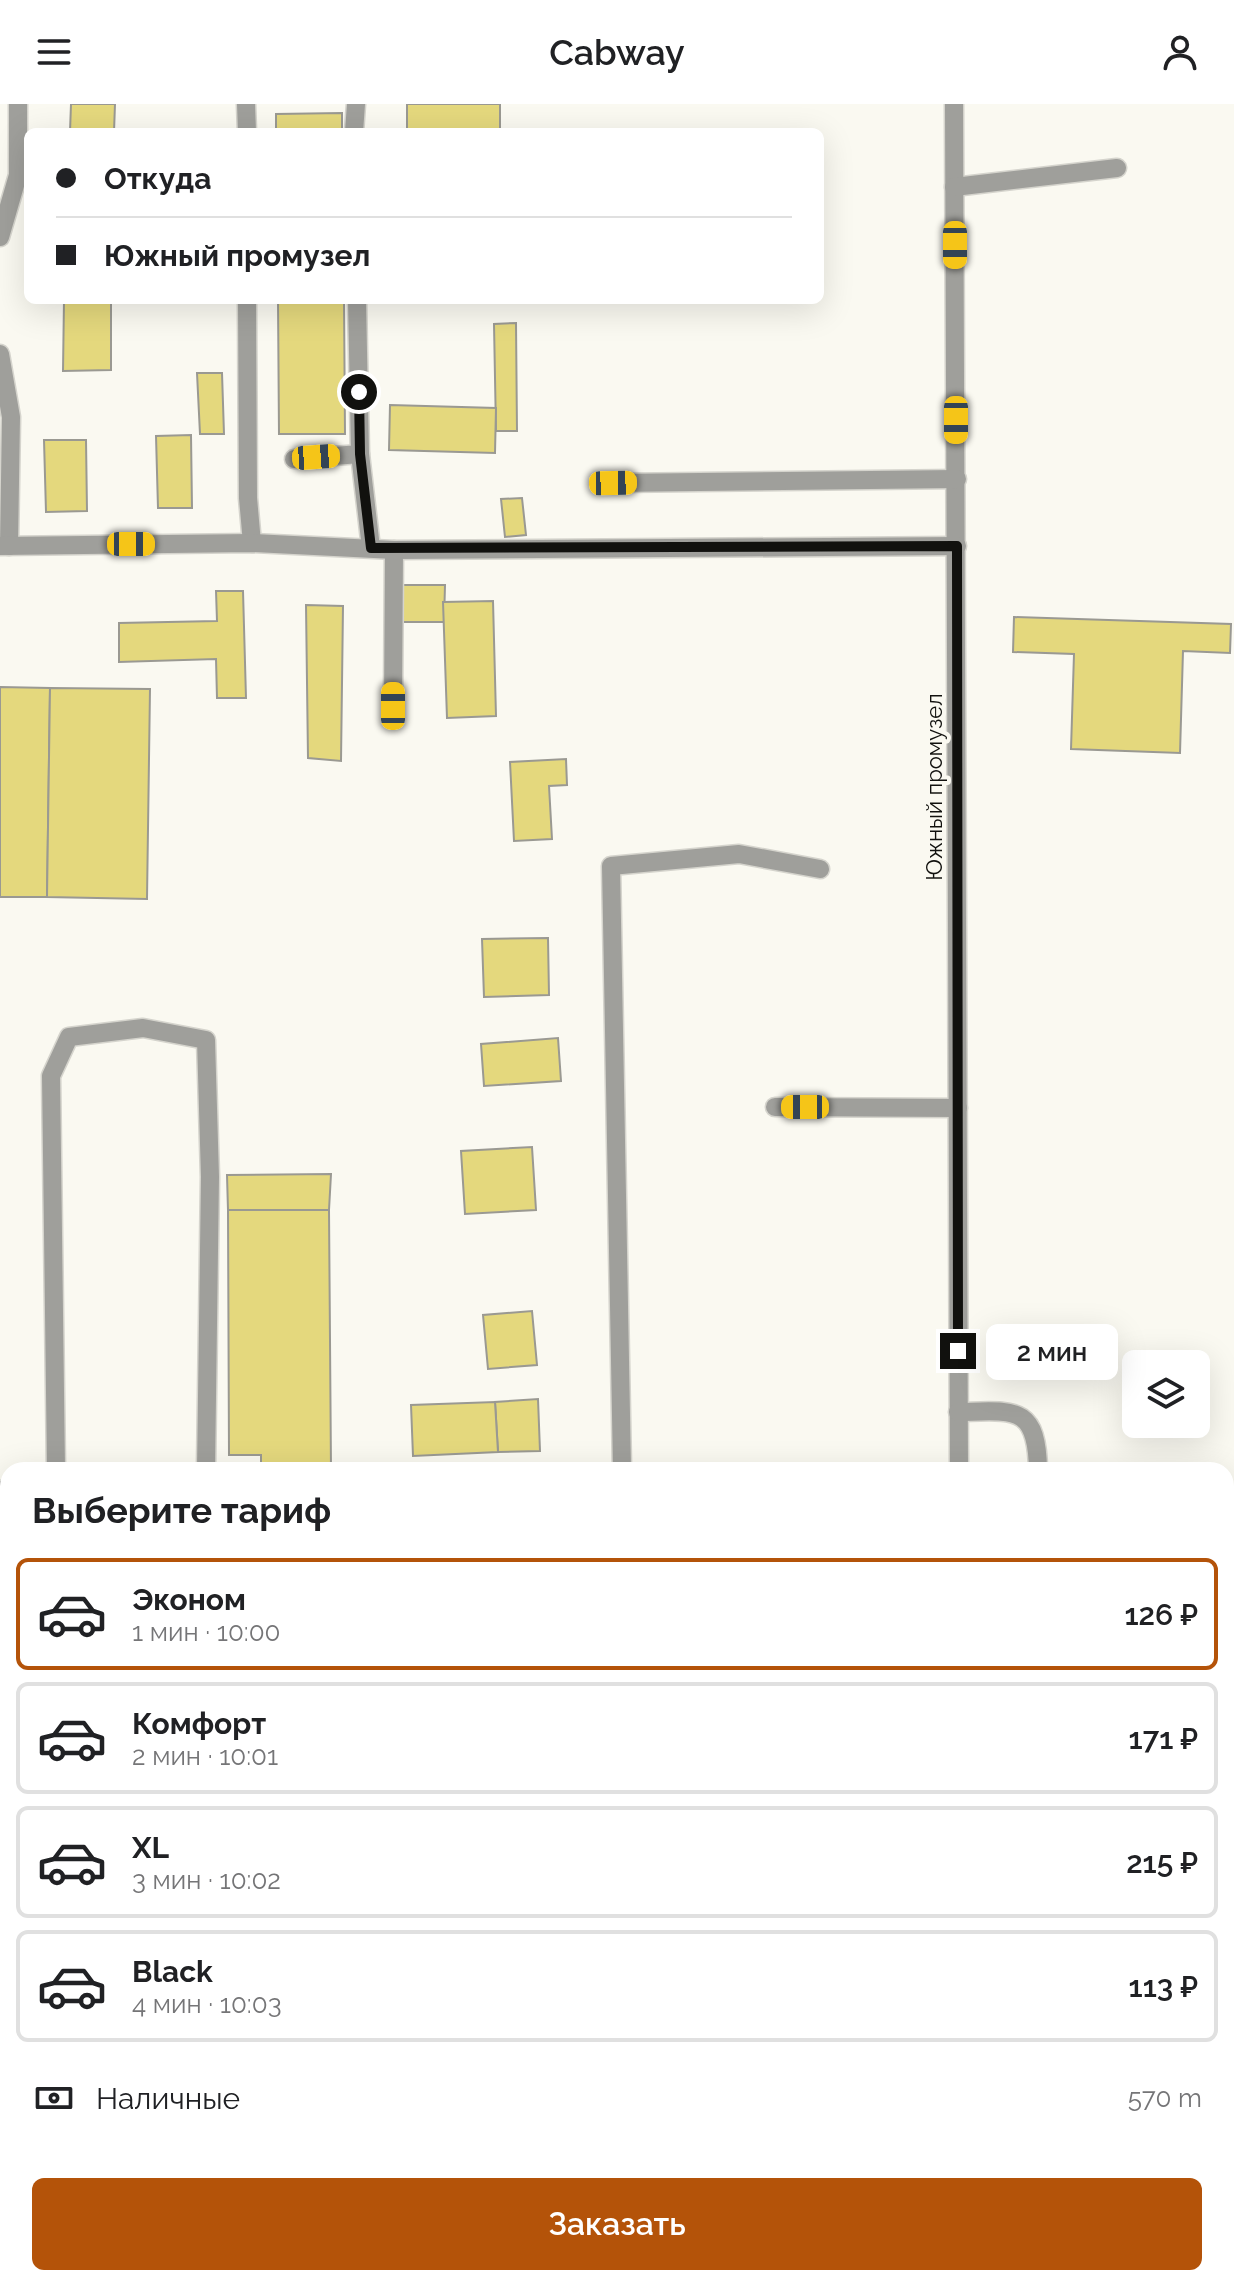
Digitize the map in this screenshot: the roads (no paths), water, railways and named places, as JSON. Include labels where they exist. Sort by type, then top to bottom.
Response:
[{"type":"street","points":[[0,237],[18,175],[18,104]]},
{"type":"street","points":[[246,104],[247,128]]},
{"type":"street","points":[[354,128],[356,104]]},
{"type":"street","name":"Южный промузел","points":[[954,104],[959,1462]]},
{"type":"street","points":[[954,187],[1117,168]]},
{"type":"street","points":[[247,304],[248,498],[252,543]]},
{"type":"street","points":[[357,304],[360,454],[371,548]]},
{"type":"street","points":[[0,354],[11,417],[4,546],[252,543],[394,550],[957,546]]},
{"type":"street","points":[[294,459],[360,454]]},
{"type":"street","points":[[613,483],[957,479]]},
{"type":"street","points":[[393,706],[394,550]]},
{"type":"street","points":[[622,1462],[611,866],[739,854],[820,869]]},
{"type":"street","points":[[56,1462],[51,1076],[69,1037],[143,1028],[206,1040],[210,1177],[206,1462]]},
{"type":"street","points":[[775,1107],[958,1108]]},
{"type":"street","points":[[958,1412],[1008,1412],[1027,1418],[1034,1429],[1037,1462]]}]
